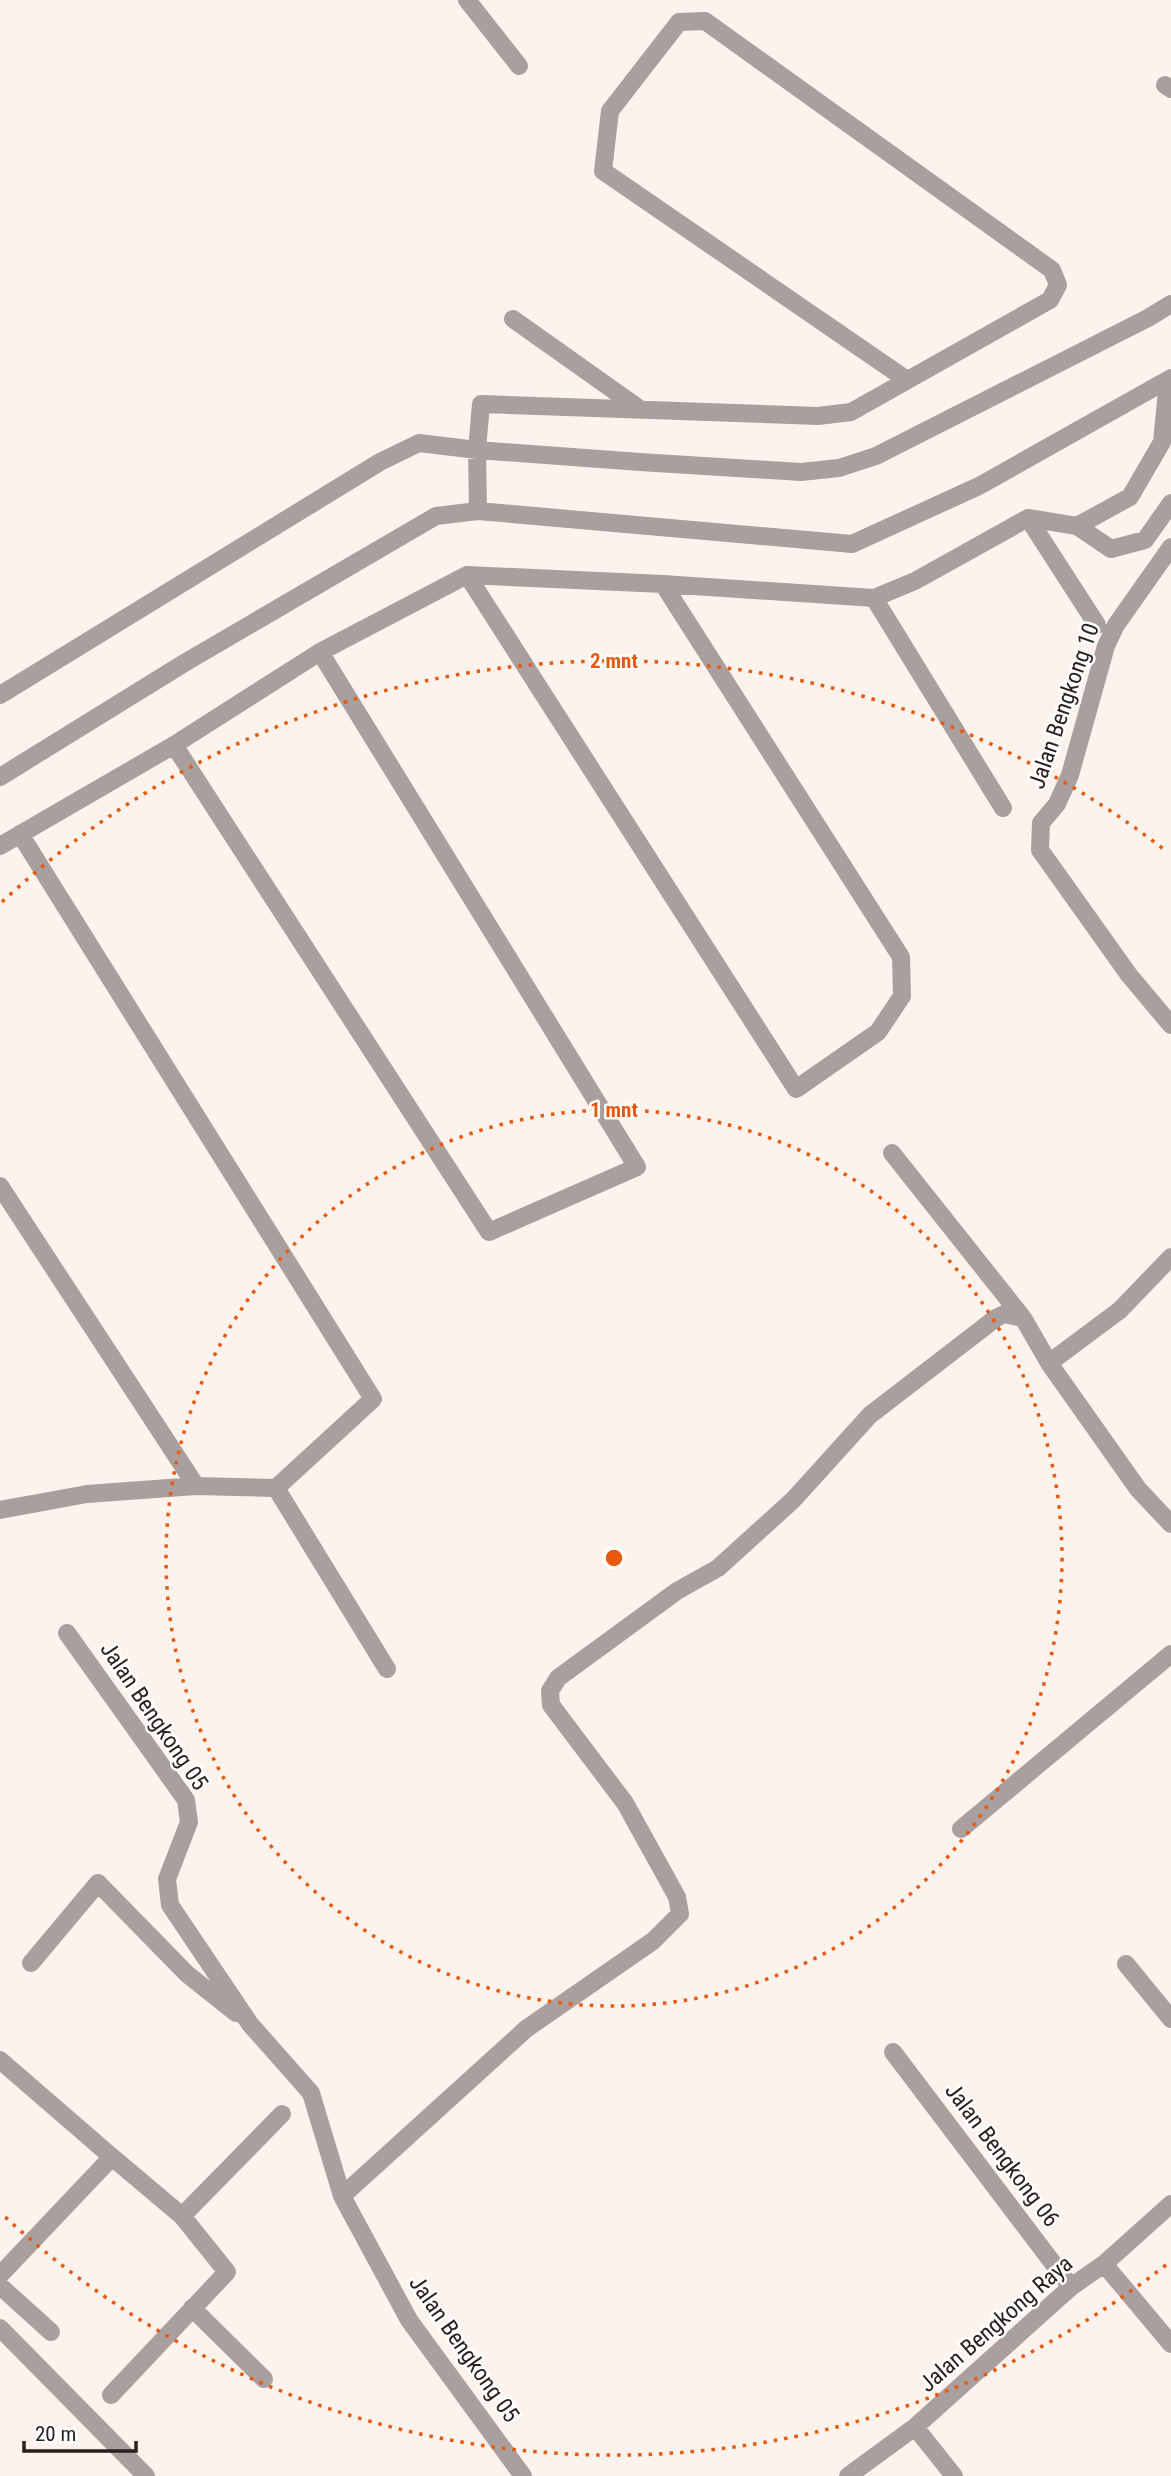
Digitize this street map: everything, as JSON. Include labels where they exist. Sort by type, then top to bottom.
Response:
[{"type":"street","points":[[467,0],[519,66]]},
{"type":"street","points":[[478,511],[477,450],[481,404],[818,416],[851,412],[1051,300],[1058,285],[1052,270],[705,21],[679,22],[610,111],[603,171],[907,380]]},
{"type":"street","points":[[0,695],[380,462],[419,443],[477,450],[801,472],[839,468],[876,456],[1171,304]]},
{"type":"street","points":[[513,319],[640,409]]},
{"type":"street","points":[[1077,526],[1130,497],[1166,445],[1170,379]]},
{"type":"street","points":[[0,777],[186,662],[436,516],[478,511],[852,544],[978,486],[1170,379]]},
{"type":"street","points":[[0,846],[174,745],[320,652],[467,575],[874,598],[915,580],[1028,518],[1077,526],[1111,549],[1145,540],[1171,503]]},
{"type":"street","points":[[1028,518],[1097,625]]},
{"type":"street","name":"Jalan Bengkong 10","points":[[1171,547],[1116,625],[1106,646],[1070,775],[1057,804],[1041,823],[1040,850],[1129,975],[1171,1025]]},
{"type":"street","points":[[467,575],[796,1089],[878,1032],[902,996],[901,957],[663,584]]},
{"type":"street","points":[[874,598],[1003,808]]},
{"type":"street","points":[[174,745],[489,1232],[637,1167],[320,652]]},
{"type":"street","points":[[0,1510],[87,1494],[196,1486],[276,1488],[373,1399],[20,834]]},
{"type":"street","points":[[892,1153],[1023,1318],[1049,1363],[1138,1489],[1171,1524]]},
{"type":"street","points":[[0,1186],[196,1486]]},
{"type":"street","points":[[1049,1363],[1120,1310],[1171,1257]]},
{"type":"street","points":[[342,2196],[526,2029],[653,1941],[680,1914],[677,1896],[625,1803],[551,1705],[550,1691],[558,1678],[677,1591],[718,1568],[793,1500],[870,1415],[996,1318],[1011,1314],[1023,1318]]},
{"type":"street","points":[[276,1488],[387,1669]]},
{"type":"street","name":"Jalan Bengkong 05","points":[[67,1633],[186,1800],[189,1822],[167,1879],[170,1905],[250,2024],[311,2092],[342,2196],[409,2320],[523,2476]]},
{"type":"street","points":[[961,1829],[1171,1654]]},
{"type":"street","points":[[31,1963],[98,1884],[187,1973],[250,2024]]},
{"type":"street","points":[[1126,1964],[1171,2019]]},
{"type":"street","name":"Jalan Bengkong 06","points":[[893,2052],[1071,2287]]},
{"type":"street","points":[[0,2060],[182,2216],[227,2272],[111,2395]]},
{"type":"street","points":[[182,2216],[282,2114]]},
{"type":"street","points":[[0,2275],[112,2157]]},
{"type":"street","name":"Jalan Bengkong Raya","points":[[848,2476],[915,2427],[1071,2287],[1104,2264],[1171,2204]]},
{"type":"street","points":[[1104,2264],[1171,2344]]},
{"type":"street","points":[[0,2286],[51,2332]]},
{"type":"street","points":[[192,2308],[264,2379]]},
{"type":"street","points":[[0,2328],[146,2476]]},
{"type":"street","points":[[915,2427],[954,2476]]}]
